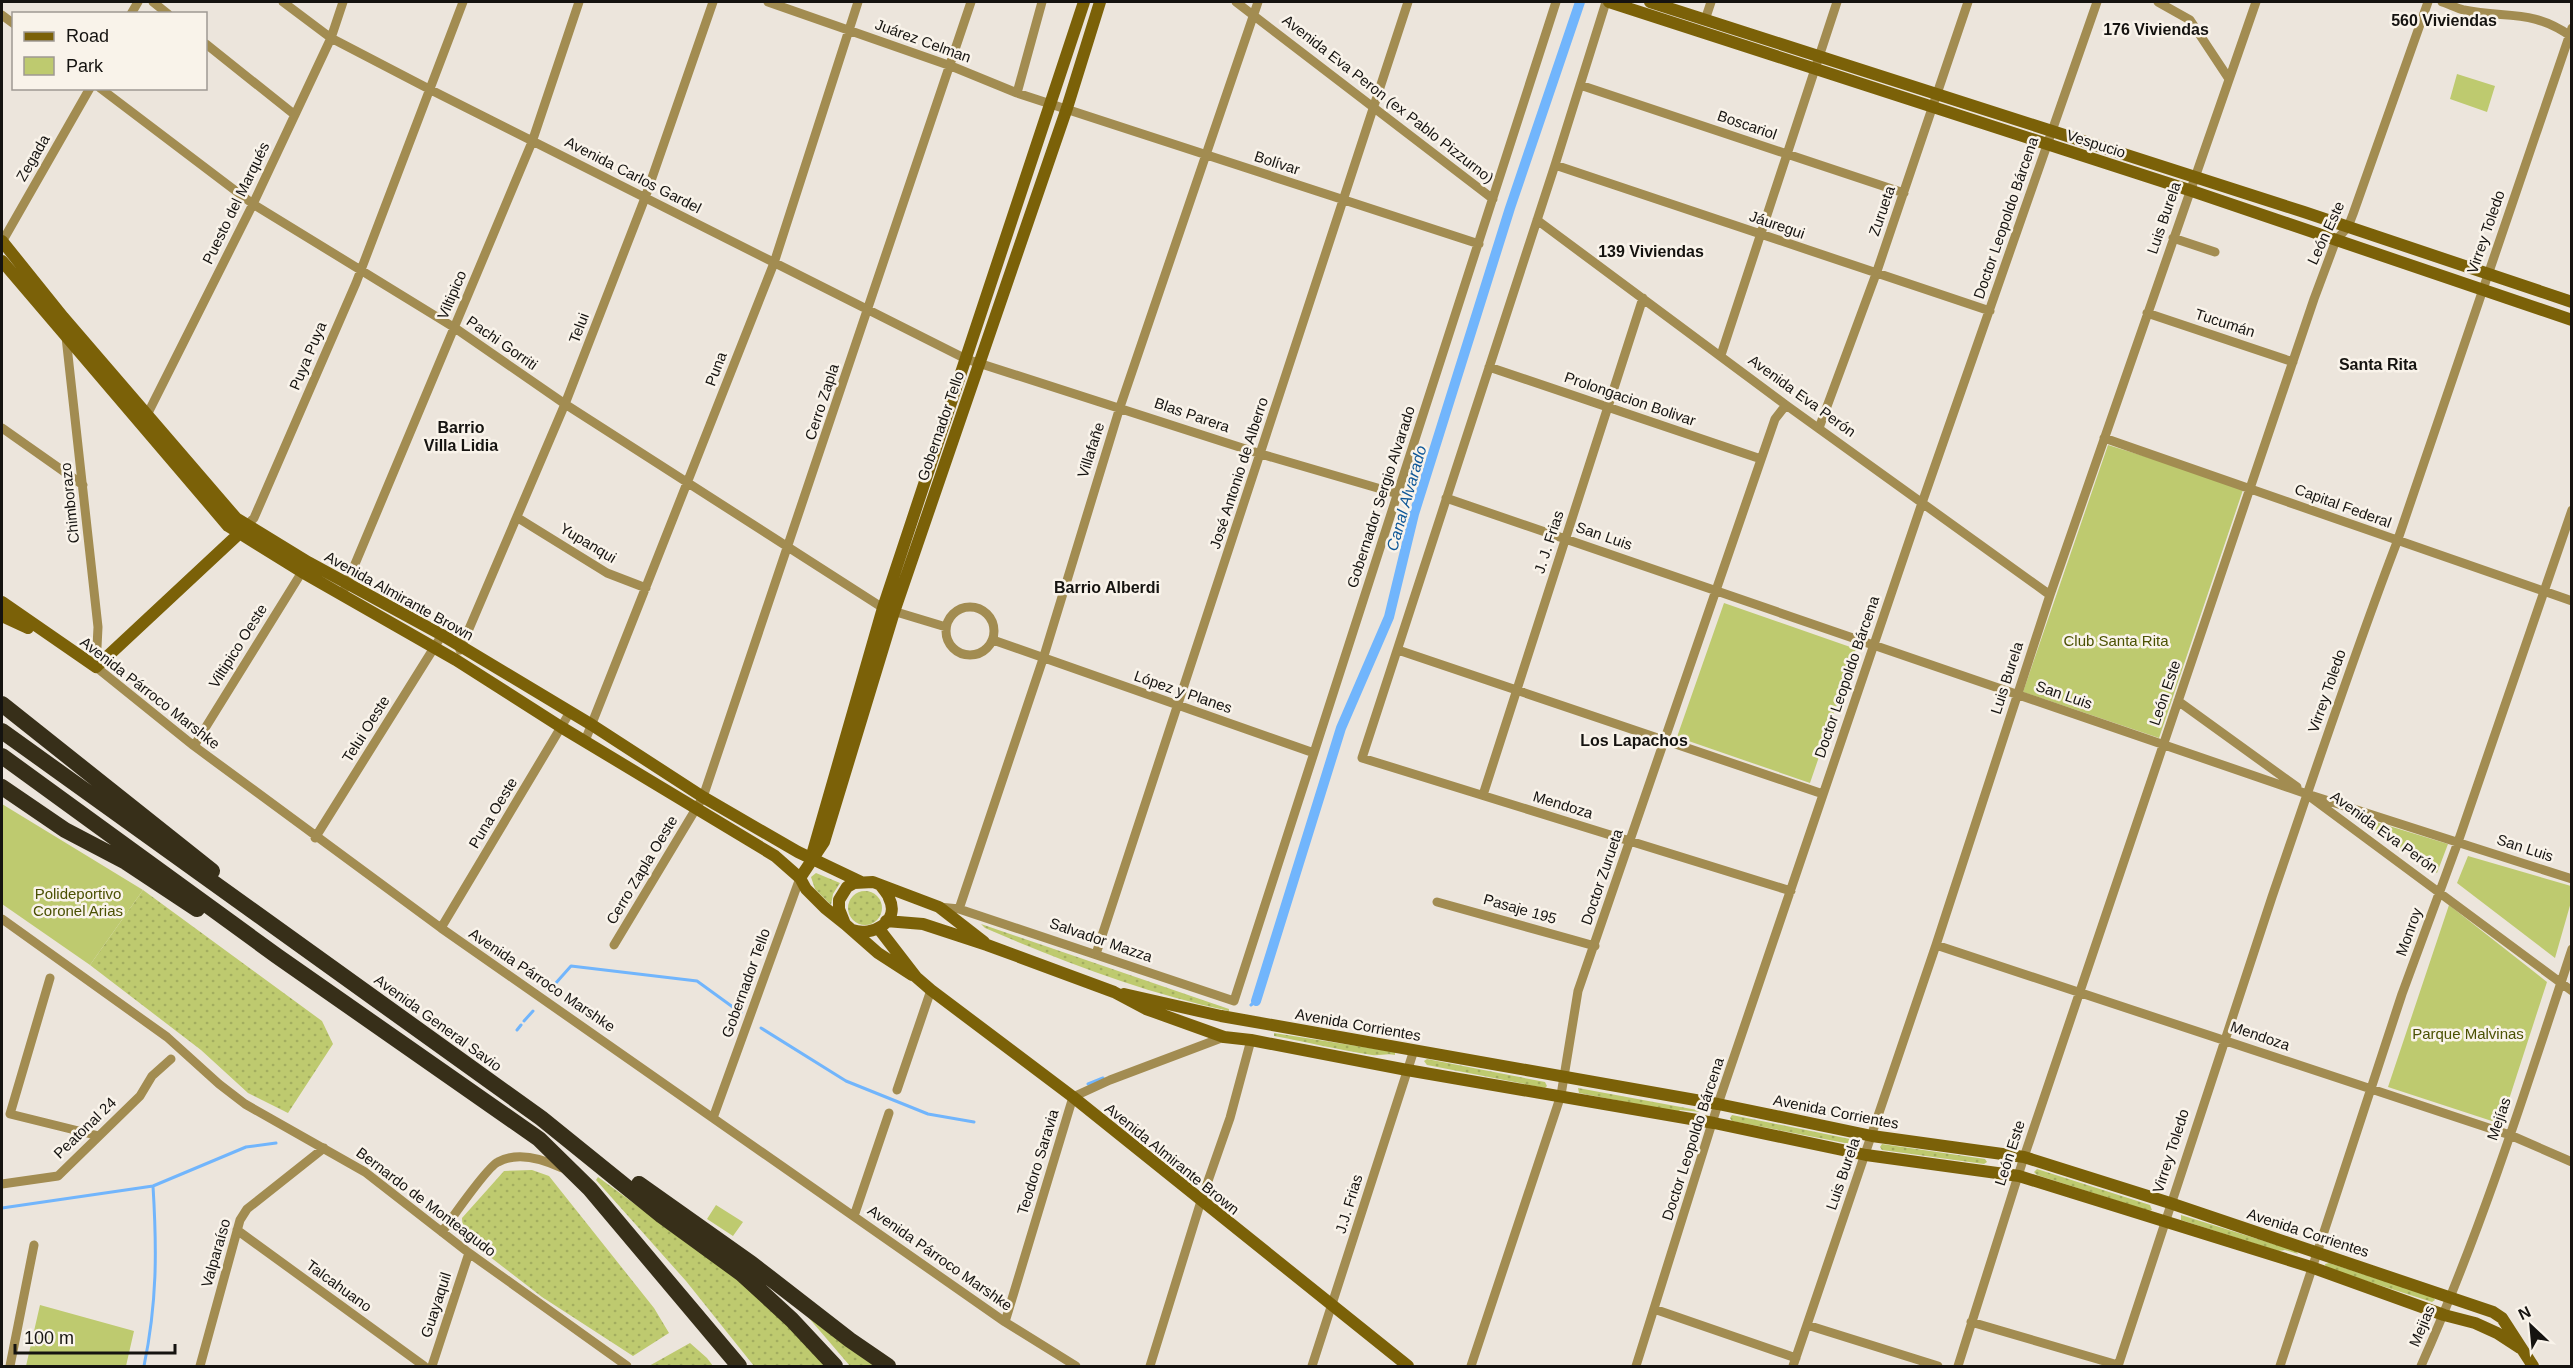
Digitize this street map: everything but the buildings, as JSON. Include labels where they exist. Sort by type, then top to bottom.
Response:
[{"type":"highway","points":[[2,704],[192,854],[298,943]]},
{"type":"highway","name":"Avenida General Savio","points":[[2,731],[541,1118],[661,1215],[742,1274],[792,1320],[835,1366]]},
{"type":"highway","points":[[2,756],[277,956],[539,1139],[576,1174],[739,1366]]},
{"type":"highway","points":[[2,787],[65,830],[126,862],[209,917],[277,956]]},
{"type":"highway","points":[[541,1118],[681,1213],[888,1366]]},
{"type":"highway","points":[[702,1322],[728,1366]]},
{"type":"street","points":[[153,2],[166,12]]},
{"type":"street","name":"Avenida Carlos Gardel","points":[[283,2],[331,38],[431,90],[972,360]]},
{"type":"street","name":"Puesto del Marqués","points":[[145,419],[295,115],[331,38],[343,2]]},
{"type":"street","name":"Puya Puya","points":[[96,667],[254,518],[361,269],[463,2]]},
{"type":"street","name":"Viltipico","points":[[344,589],[532,142],[579,2]]},
{"type":"street","name":"Telui","points":[[456,660],[565,404],[645,198],[713,2]]},
{"type":"street","name":"Juárez Celman","points":[[768,2],[951,66],[1017,93],[1067,108]]},
{"type":"street","name":"Puna","points":[[585,741],[774,263],[858,2]]},
{"type":"street","name":"Cerro Zapla","points":[[696,810],[703,797],[789,547],[971,2]]},
{"type":"street","points":[[1017,93],[1042,2]]},
{"type":"street","name":"Avenida Eva Peron (ex Pablo Pizzurno)","points":[[1236,2],[1493,199]]},
{"type":"street","name":"Villafañe","points":[[959,909],[1043,659],[1120,407],[1258,2]]},
{"type":"street","name":"José Antonio de Alberro","points":[[1096,954],[1345,201],[1408,2]]},
{"type":"street","name":"Gobernador Sergio Alvarado","points":[[1234,1001],[1556,2]]},
{"type":"street","points":[[1608,2],[1398,650],[1823,794]]},
{"type":"street","name":"Vespucio","points":[[1608,2],[1814,69],[2051,131],[2571,302]]},
{"type":"street","name":"Vespucio","points":[[1650,2],[1818,55],[2047,144],[2190,190],[2571,320]]},
{"type":"street","points":[[1705,20],[1711,2]]},
{"type":"street","points":[[1720,355],[1837,2]]},
{"type":"street","name":"Zurueta","points":[[1819,428],[1876,274],[1968,2]]},
{"type":"street","name":"Doctor Leopoldo Bárcena","points":[[1636,1366],[1714,1123],[1718,1104],[1922,503],[2097,2]]},
{"type":"street","points":[[2158,2],[2190,20],[2229,79]]},
{"type":"street","name":"Luis Burela","points":[[1794,1362],[1866,1155],[2050,595],[2256,2]]},
{"type":"street","name":"León Este","points":[[1958,1366],[2024,1157],[2293,362],[2337,240],[2348,227],[2428,2]]},
{"type":"street","points":[[2442,2],[2464,10],[2523,15],[2571,33]]},
{"type":"street","points":[[1081,3],[1098,6]]},
{"type":"street","name":"Gobernador Tello","points":[[713,1118],[800,878],[824,842],[889,610],[972,360],[1081,3]]},
{"type":"street","name":"Gobernador Tello","points":[[972,360],[1067,108],[1098,6]]},
{"type":"street","name":"Virrey Toledo","points":[[2118,1366],[2307,794],[2368,617],[2397,542],[2571,33]]},
{"type":"street","points":[[207,45],[295,115]]},
{"type":"street","name":"Boscariol","points":[[1580,85],[1904,193]]},
{"type":"street","name":"Zegada","points":[[2,242],[89,90]]},
{"type":"street","name":"Pachi Gorriti","points":[[103,90],[252,204],[455,328],[565,404],[789,547],[889,610],[946,627]]},
{"type":"street","name":"Bolívar","points":[[1067,108],[1205,156],[1479,244]]},
{"type":"street","name":"Jáuregui","points":[[1555,165],[1990,311]]},
{"type":"street","name":"Avenida Eva Perón","points":[[1537,220],[1786,405],[2050,595]]},
{"type":"street","points":[[2173,238],[2215,252]]},
{"type":"street","name":"Avenida Almirante Brown","points":[[2,242],[228,526],[243,529],[344,589],[561,727],[775,856],[800,878],[806,889],[825,908],[878,953],[916,977],[1073,1097],[1408,1366]]},
{"type":"street","name":"Avenida Almirante Brown","points":[[2,261],[66,336],[145,419]]},
{"type":"street","name":"J. J. Frias","points":[[1483,795],[1643,298]]},
{"type":"street","name":"Tucumán","points":[[2147,314],[2293,362]]},
{"type":"street","name":"Chimborazo","points":[[63,317],[98,627],[96,667]]},
{"type":"street","name":"Blas Parera","points":[[972,360],[1261,454],[1398,494]]},
{"type":"street","name":"Prolongacion Bolivar","points":[[1489,367],[1761,459]]},
{"type":"street","name":"Doctor Zurueta","points":[[1471,1366],[1561,1095],[1578,991],[1775,419],[1786,405]]},
{"type":"street","points":[[2,428],[83,485]]},
{"type":"street","name":"Capital Federal","points":[[2104,438],[2571,601]]},
{"type":"street","name":"San Luis","points":[[1446,498],[2307,794],[2571,879]]},
{"type":"street","name":"Monroy","points":[[2280,1366],[2402,994],[2458,842],[2571,510]]},
{"type":"street","name":"Yupanqui","points":[[518,518],[607,573],[646,588]]},
{"type":"street","name":"Viltipico Oeste","points":[[194,746],[305,567]]},
{"type":"street","name":"Avenida Almirante Brown","points":[[344,589],[442,635],[592,725],[703,797],[811,859],[861,882]]},
{"type":"street","name":"Avenida Párroco Marshke","points":[[2,602],[50,638],[96,667],[194,746],[315,838],[441,928],[1005,1322],[1076,1366]]},
{"type":"street","points":[[962,608],[978,608],[990,617],[994,624],[993,640],[990,646],[977,655],[961,654],[948,643],[946,627],[949,619],[962,608]]},
{"type":"street","points":[[2,616],[50,638]]},
{"type":"street","name":"Telui Oeste","points":[[315,838],[442,635]]},
{"type":"street","name":"López y Planes","points":[[993,640],[1314,753]]},
{"type":"street","name":"Mendoza","points":[[1398,650],[1362,758],[1791,891]]},
{"type":"street","name":"Avenida Eva Perón","points":[[2178,701],[2440,891],[2571,991]]},
{"type":"street","name":"Puna Oeste","points":[[441,928],[570,712]]},
{"type":"street","name":"Cerro Zapla Oeste","points":[[614,945],[696,810]]},
{"type":"street","points":[[873,882],[881,886],[891,899],[891,911],[883,925],[867,933],[848,927],[839,909],[842,893],[854,883],[873,882]]},
{"type":"street","name":"Avenida Corrientes","points":[[881,886],[939,907],[987,945]]},
{"type":"street","name":"Pasaje 195","points":[[1437,902],[1595,946]]},
{"type":"street","name":"Salvador Mazza","points":[[939,907],[959,909],[1234,1001]]},
{"type":"street","name":"Bernardo de Monteagudo","points":[[2,919],[167,1037],[245,1104],[375,1179],[469,1253],[627,1366]]},
{"type":"street","name":"Avenida Corrientes","points":[[883,925],[923,924],[987,945],[1114,992],[1146,1009],[1224,1037],[1714,1123],[1866,1155],[2019,1176],[2311,1268],[2444,1315],[2475,1323],[2497,1333],[2520,1348]]},
{"type":"street","points":[[883,925],[916,977]]},
{"type":"street","name":"Mendoza","points":[[1936,945],[2371,1091],[2510,1135],[2571,1162]]},
{"type":"street","name":"Mejías","points":[[2451,1296],[2510,1135],[2571,949]]},
{"type":"street","points":[[50,978],[10,1114],[99,1136]]},
{"type":"street","points":[[897,1090],[931,990]]},
{"type":"street","name":"Avenida Corrientes","points":[[1114,992],[1239,1018],[1718,1104],[1872,1136],[2024,1157],[2170,1203],[2493,1312],[2502,1318],[2533,1366]]},
{"type":"street","points":[[1234,1001],[1239,1018]]},
{"type":"street","name":"Teodoro Saravia","points":[[1005,1322],[1073,1097],[1110,1080],[1224,1037]]},
{"type":"street","points":[[1150,1366],[1201,1202],[1230,1118],[1251,1040]]},
{"type":"street","name":"J.J. Frias","points":[[1312,1366],[1333,1307],[1414,1050]]},
{"type":"street","name":"Peatonal 24","points":[[2,1184],[58,1176],[140,1096],[152,1076],[171,1059]]},
{"type":"street","points":[[854,1216],[889,1113]]},
{"type":"street","name":"Valparaíso","points":[[201,1363],[237,1230],[247,1209],[324,1148]]},
{"type":"street","points":[[442,1232],[497,1162],[514,1157],[540,1160],[576,1174]]},
{"type":"street","name":"Talcahuano","points":[[237,1230],[424,1366]]},
{"type":"street","points":[[10,1366],[34,1245]]},
{"type":"street","name":"Guayaquil","points":[[432,1366],[469,1253]]},
{"type":"street","name":"Mejias","points":[[2421,1366],[2451,1296]]},
{"type":"street","points":[[1654,1309],[1794,1362]]},
{"type":"street","points":[[1971,1322],[2118,1366]]},
{"type":"street","points":[[1807,1324],[1938,1366]]},
{"type":"street","points":[[201,1363],[212,1366]]},
{"type":"green space","points":[[2457,74],[2495,86],[2487,112],[2450,99]]},
{"type":"green space","name":"Club Santa Rita","points":[[2108,445],[2244,487],[2159,738],[2023,692]]},
{"type":"green space","points":[[1724,603],[1856,649],[1810,783],[1677,737]]},
{"type":"green space","name":"Polideportivo Coronel Arias","points":[[2,804],[143,890],[90,965],[2,904]]},
{"type":"green space","points":[[2363,818],[2448,844],[2437,873],[2359,820]]},
{"type":"green space","points":[[2468,856],[2571,886],[2571,902],[2555,958],[2457,883]]},
{"type":"green space","points":[[816,873],[840,883],[833,894],[831,905],[815,889],[811,877]]},
{"type":"green space","points":[[143,890],[322,1021],[333,1044],[288,1113],[248,1093],[201,1050],[90,965]]},
{"type":"green space","points":[[865,891],[877,896],[882,908],[877,920],[865,925],[853,920],[848,908],[853,896]]},
{"type":"green space","name":"Parque Malvinas","points":[[2449,905],[2547,982],[2501,1124],[2388,1087]]},
{"type":"green space","points":[[981,924],[1229,1009],[1229,1011],[1105,976],[1014,941]]},
{"type":"green space","points":[[1274,1033],[1395,1052],[1395,1055],[1372,1055],[1347,1051],[1274,1036]]},
{"type":"green space","points":[[1427,1059],[1545,1082],[1547,1086],[1545,1088],[1427,1065],[1424,1061]]},
{"type":"green space","points":[[1578,1088],[1700,1112],[1680,1110],[1678,1112],[1579,1093]]},
{"type":"green space","points":[[1732,1115],[1850,1139],[1853,1143],[1732,1121],[1730,1118]]},
{"type":"green space","points":[[1882,1144],[1985,1159],[1987,1162],[1984,1164],[1882,1150],[1880,1147]]},
{"type":"green space","points":[[2037,1169],[2150,1205],[2152,1210],[2149,1211],[2037,1175],[2034,1172]]},
{"type":"green space","points":[[532,1170],[549,1176],[654,1308],[669,1333],[633,1356],[542,1297],[463,1236],[462,1218],[504,1171]]},
{"type":"green space","points":[[598,1177],[759,1295],[827,1366],[754,1366],[686,1281],[596,1180]]},
{"type":"green space","points":[[716,1205],[743,1222],[733,1236],[707,1219]]},
{"type":"green space","points":[[2181,1215],[2296,1251],[2298,1254],[2285,1250],[2278,1251],[2181,1220]]},
{"type":"green space","points":[[2329,1263],[2433,1297],[2435,1300],[2432,1302],[2326,1268],[2325,1264]]},
{"type":"green space","points":[[40,1305],[134,1331],[126,1366],[26,1366]]},
{"type":"green space","points":[[808,1317],[878,1366],[850,1366]]},
{"type":"green space","points":[[690,1343],[713,1366],[649,1366]]},
{"type":"waterway","name":"Canal Alvarado","points":[[1256,1001],[1341,728],[1389,617],[1414,514],[1510,208],[1580,2]]},
{"type":"waterway","points":[[555,984],[571,966],[697,981],[741,1013]]},
{"type":"waterway","name":"Canal Alvarado","points":[[1251,1005],[1256,1001]]},
{"type":"waterway","points":[[524,1021],[533,1011]]},
{"type":"waterway","points":[[517,1030],[521,1025]]},
{"type":"waterway","points":[[761,1028],[846,1081],[928,1114],[974,1122]]},
{"type":"waterway","points":[[1088,1084],[1103,1078]]},
{"type":"waterway","points":[[2,1208],[153,1186],[246,1147],[276,1143]]},
{"type":"waterway","points":[[144,1366],[155,1277],[153,1186]]},
{"type":"district","name":"560 Viviendas","points":[[2444,20]]},
{"type":"district","name":"176 Viviendas","points":[[2156,29]]},
{"type":"district","name":"139 Viviendas","points":[[1651,251]]},
{"type":"district","name":"Santa Rita","points":[[2378,364]]},
{"type":"district","name":"Barrio Villa Lidia","points":[[461,436]]},
{"type":"district","name":"Barrio Alberdi","points":[[1107,587]]},
{"type":"district","name":"Los Lapachos","points":[[1634,740]]}]
